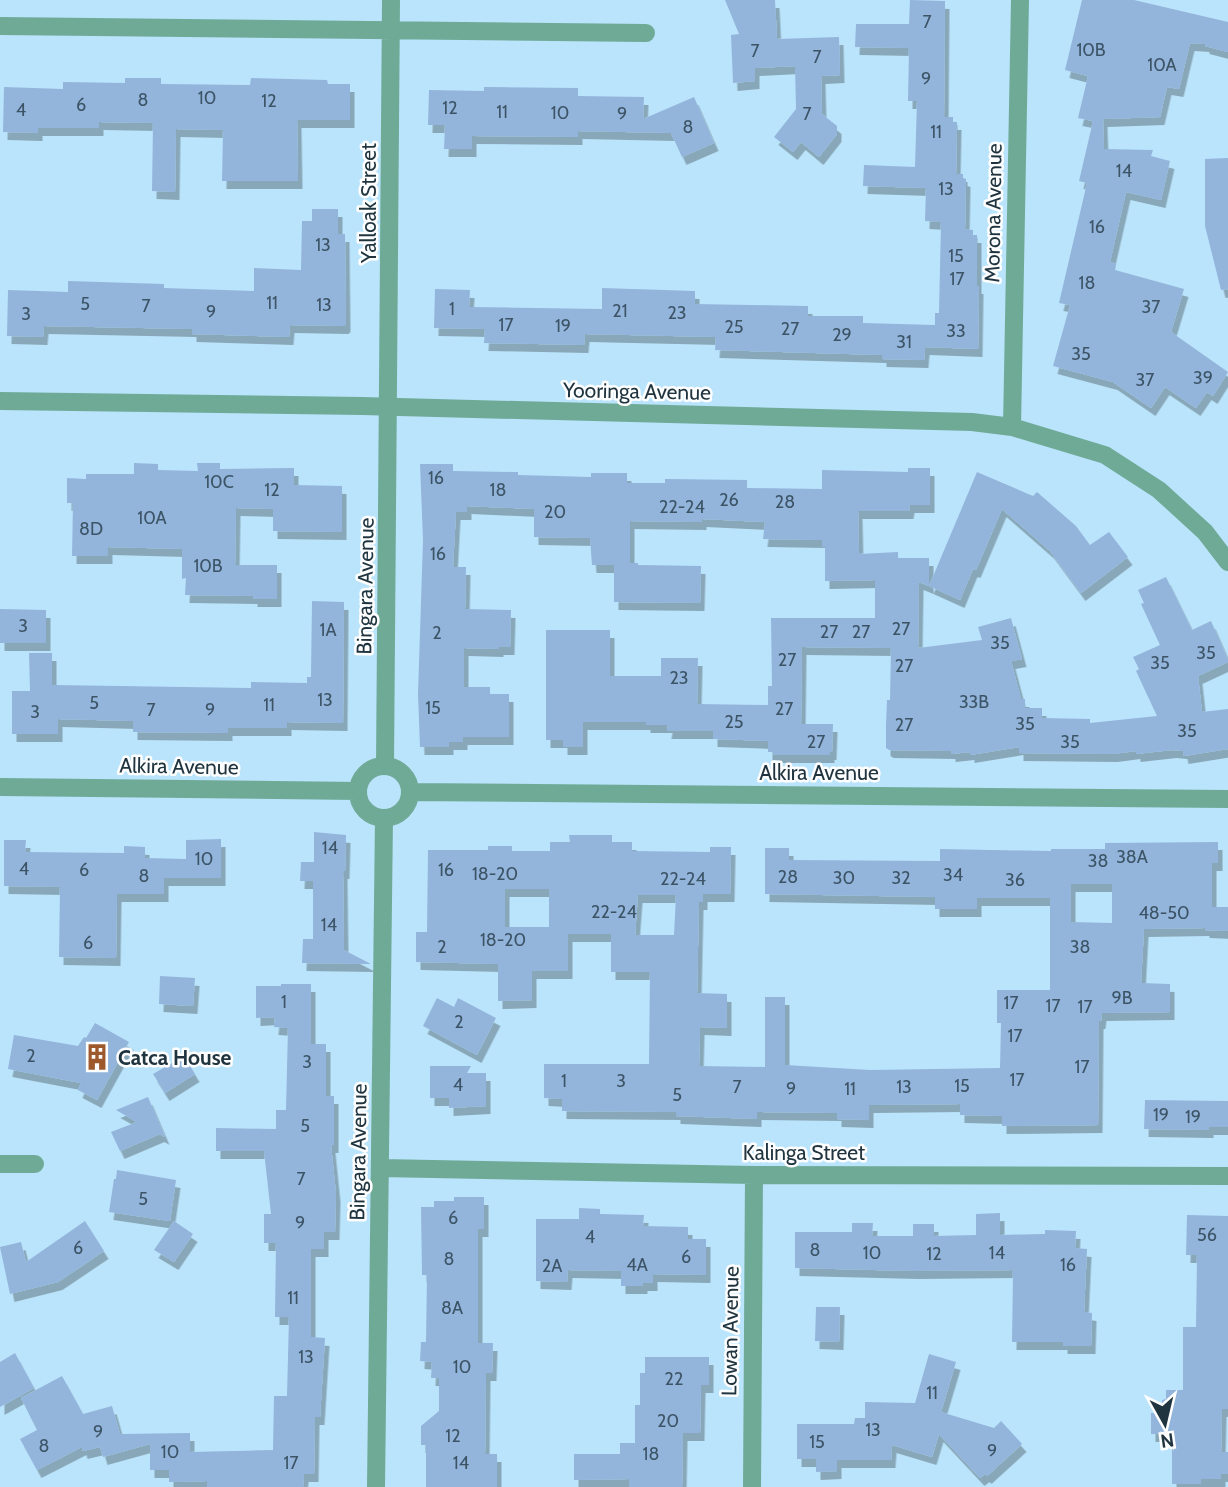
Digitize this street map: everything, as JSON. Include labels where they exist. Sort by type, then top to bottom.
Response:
[{"type":"street","name":"Yalloak Street","points":[[389,407],[391,0]]},
{"type":"street","name":"Morona Avenue","points":[[1012,427],[1020,0]]},
{"type":"street","points":[[0,26],[646,33]]},
{"type":"street","name":"Yooringa Avenue","points":[[0,401],[389,407],[972,422],[1012,427],[1105,455],[1159,491],[1205,532],[1228,562]]},
{"type":"street","name":"Bingara Avenue","points":[[385,766],[389,407]]},
{"type":"street","points":[[385,766],[394,768],[404,776],[410,792],[401,811],[384,818],[371,814],[364,808],[358,791],[365,774],[372,768],[385,766]]},
{"type":"street","name":"Alkira Avenue","points":[[0,788],[358,791]]},
{"type":"street","name":"Alkira Avenue","points":[[410,792],[1228,799]]},
{"type":"street","name":"Bingara Avenue","points":[[376,1487],[384,818]]},
{"type":"street","points":[[0,1164],[34,1164]]},
{"type":"street","name":"Kalinga Street","points":[[381,1168],[754,1175],[1228,1176]]},
{"type":"street","name":"Lowan Avenue","points":[[752,1487],[754,1175]]},
{"type":"building","points":[[725,0],[775,0],[777,39],[839,37],[840,75],[821,76],[822,114],[837,126],[837,134],[819,157],[801,142],[793,152],[774,137],[796,109],[795,66],[755,68],[755,81],[733,83],[731,35],[739,34]]},
{"type":"building","points":[[910,0],[945,1],[944,117],[953,117],[953,122],[957,122],[956,174],[963,174],[966,179],[965,229],[973,230],[973,235],[977,235],[978,349],[925,347],[924,360],[882,359],[882,355],[715,350],[716,337],[585,334],[584,345],[484,343],[485,329],[434,328],[435,289],[470,290],[469,307],[602,309],[602,288],[695,291],[695,304],[808,306],[808,316],[863,316],[863,323],[935,325],[935,313],[939,313],[941,222],[925,221],[926,188],[863,186],[864,165],[915,167],[917,101],[908,101],[909,48],[855,47],[856,24],[909,24]]},
{"type":"building","points":[[1082,0],[1134,0],[1228,22],[1228,52],[1205,44],[1190,43],[1179,89],[1167,87],[1160,117],[1103,119],[1104,149],[1153,150],[1151,156],[1170,161],[1161,200],[1126,192],[1110,262],[1116,264],[1115,270],[1184,289],[1171,332],[1228,372],[1213,396],[1207,392],[1196,408],[1165,387],[1151,408],[1113,382],[1053,366],[1070,305],[1059,303],[1087,183],[1079,181],[1093,121],[1078,118],[1088,76],[1065,70]]},
{"type":"building","points":[[125,78],[161,78],[161,84],[250,85],[251,78],[327,80],[328,84],[350,84],[350,120],[297,120],[298,181],[222,181],[223,130],[176,129],[175,192],[152,191],[153,123],[99,122],[99,128],[38,128],[38,133],[3,132],[4,87],[63,89],[63,82],[125,83]]},
{"type":"building","points":[[484,87],[578,88],[578,96],[644,97],[643,119],[694,97],[714,143],[682,157],[671,133],[578,131],[578,137],[472,136],[472,149],[444,149],[445,125],[428,125],[429,90],[484,91]]},
{"type":"building","points":[[1228,158],[1228,289],[1221,290],[1205,226],[1205,159]]},
{"type":"building","points":[[312,209],[338,209],[338,234],[345,234],[344,326],[290,325],[289,337],[192,334],[192,329],[44,326],[43,337],[7,336],[8,290],[68,292],[68,281],[164,284],[164,288],[254,291],[254,268],[301,270],[302,221],[312,221]]},
{"type":"building","points":[[134,463],[158,464],[158,470],[198,471],[197,463],[220,463],[220,469],[294,468],[294,485],[342,486],[342,532],[273,531],[273,509],[236,508],[235,565],[277,565],[277,599],[185,595],[186,578],[182,579],[182,549],[108,547],[108,556],[72,556],[73,503],[67,503],[67,478],[86,479],[86,474],[134,474]]},
{"type":"building","points":[[420,464],[453,464],[453,471],[518,472],[518,475],[591,477],[591,473],[627,473],[627,483],[665,483],[665,479],[747,480],[747,488],[822,489],[822,470],[908,472],[908,468],[930,468],[930,505],[910,505],[909,511],[858,511],[859,554],[898,552],[898,558],[929,558],[929,586],[919,582],[918,648],[982,640],[978,627],[1011,618],[1022,659],[1011,661],[1021,699],[1025,699],[1025,708],[1042,708],[1042,718],[1090,719],[1090,723],[1157,716],[1136,671],[1139,669],[1133,657],[1160,645],[1141,604],[1144,603],[1138,590],[1166,577],[1192,630],[1211,621],[1228,660],[1198,676],[1202,712],[1228,709],[1228,749],[1184,756],[1183,751],[1172,750],[1136,754],[1136,751],[1113,754],[1019,753],[1019,747],[970,755],[970,752],[951,754],[951,751],[889,750],[886,748],[886,725],[887,700],[890,700],[891,648],[802,647],[801,724],[833,724],[830,755],[773,755],[773,752],[768,752],[768,741],[713,739],[713,731],[667,731],[668,725],[646,725],[646,722],[583,722],[583,747],[563,747],[563,740],[546,740],[546,630],[610,630],[610,676],[661,676],[661,658],[698,658],[697,704],[768,705],[768,686],[772,686],[771,618],[875,618],[875,580],[825,581],[825,547],[822,547],[822,540],[763,539],[765,522],[702,519],[702,522],[630,521],[630,563],[701,566],[700,603],[614,602],[614,565],[592,565],[590,538],[534,537],[534,509],[467,506],[467,512],[456,512],[453,567],[466,567],[465,609],[511,610],[510,647],[464,648],[464,687],[490,687],[490,694],[509,694],[509,737],[463,737],[463,742],[449,742],[449,747],[420,747],[418,694],[423,540]]},
{"type":"building","points":[[977,472],[1033,496],[1037,492],[1076,526],[1090,545],[1109,532],[1128,557],[1081,593],[1050,551],[1002,509],[960,600],[929,586]]},
{"type":"building","points":[[312,601],[344,602],[343,723],[287,722],[287,728],[228,728],[228,733],[133,732],[133,721],[58,719],[58,734],[12,734],[12,691],[30,691],[29,653],[52,653],[52,685],[251,688],[251,682],[307,683],[307,677],[311,677]]},
{"type":"building","points":[[0,609],[46,610],[46,643],[0,643]]},
{"type":"building","points":[[314,832],[346,835],[343,871],[344,950],[371,964],[302,963],[303,939],[313,939],[313,881],[300,881],[301,862],[314,862]]},
{"type":"building","points":[[569,835],[612,835],[612,842],[632,842],[632,851],[710,852],[710,847],[731,847],[730,894],[703,894],[703,902],[699,902],[697,993],[727,994],[727,1028],[700,1027],[699,1066],[765,1067],[765,997],[785,997],[785,1065],[870,1070],[1000,1068],[1001,1023],[997,1023],[997,990],[1050,990],[1050,898],[977,898],[977,909],[935,909],[935,897],[765,894],[765,848],[789,848],[789,860],[940,861],[940,849],[1051,851],[1105,849],[1105,843],[1218,842],[1218,863],[1212,863],[1212,907],[1228,907],[1228,931],[1205,928],[1144,929],[1141,983],[1170,984],[1170,1012],[1102,1013],[1099,1021],[1098,1125],[1002,1126],[1002,1116],[960,1115],[960,1104],[869,1105],[869,1120],[837,1119],[837,1113],[757,1112],[757,1119],[676,1116],[676,1112],[562,1111],[562,1099],[544,1098],[544,1064],[649,1064],[650,972],[611,972],[611,934],[568,934],[568,971],[532,971],[532,1000],[498,1001],[498,964],[416,962],[416,932],[427,932],[428,850],[488,850],[488,846],[512,846],[512,851],[550,851],[550,842],[570,842]],"holes":[[[1071,884],[1112,884],[1112,923],[1071,922]],[[505,889],[549,889],[549,927],[505,927]],[[638,895],[676,895],[674,935],[635,935]]]},
{"type":"building","points":[[221,839],[221,878],[164,878],[164,894],[117,894],[116,958],[59,957],[60,887],[4,886],[4,840],[26,840],[25,852],[124,853],[124,846],[145,847],[145,858],[186,859],[186,840]]},
{"type":"building","points":[[160,976],[195,978],[193,1006],[159,1004]]},
{"type":"building","points":[[311,984],[311,1044],[326,1044],[326,1096],[334,1096],[334,1145],[331,1145],[336,1194],[335,1232],[324,1232],[324,1249],[311,1249],[311,1337],[325,1338],[320,1417],[315,1417],[314,1474],[304,1474],[303,1487],[207,1487],[207,1481],[169,1482],[169,1470],[150,1470],[150,1444],[103,1457],[100,1447],[83,1451],[82,1447],[37,1470],[20,1439],[37,1430],[21,1398],[62,1376],[83,1414],[112,1406],[120,1434],[190,1433],[190,1452],[273,1450],[274,1396],[287,1396],[289,1317],[275,1317],[276,1243],[264,1243],[264,1214],[271,1214],[264,1151],[216,1151],[216,1128],[276,1129],[276,1110],[286,1110],[288,1028],[274,1027],[275,1017],[256,1018],[256,986]]},
{"type":"building","points":[[437,998],[454,1007],[458,998],[496,1018],[477,1055],[423,1026]]},
{"type":"building","points":[[95,1023],[129,1042],[97,1100],[78,1090],[81,1083],[8,1069],[14,1035],[78,1046]]},
{"type":"building","points":[[184,1056],[195,1074],[165,1093],[153,1074]]},
{"type":"building","points":[[430,1066],[471,1066],[467,1073],[486,1073],[486,1106],[449,1108],[449,1098],[430,1098]]},
{"type":"building","points":[[148,1097],[165,1137],[160,1134],[120,1151],[111,1132],[137,1122],[116,1110]]},
{"type":"building","points":[[1145,1100],[1228,1101],[1228,1127],[1209,1127],[1209,1130],[1144,1129]]},
{"type":"building","points":[[117,1170],[176,1180],[170,1221],[109,1212]]},
{"type":"building","points":[[454,1197],[484,1197],[484,1229],[478,1229],[478,1343],[493,1343],[492,1373],[486,1373],[485,1454],[497,1454],[497,1487],[426,1487],[426,1445],[421,1445],[421,1426],[439,1411],[439,1378],[431,1378],[432,1362],[420,1361],[421,1342],[426,1342],[427,1275],[422,1275],[421,1207],[434,1207],[434,1201],[454,1201]]},
{"type":"building","points":[[579,1208],[600,1209],[600,1214],[644,1215],[643,1226],[688,1227],[688,1239],[706,1239],[706,1275],[653,1274],[653,1283],[621,1286],[621,1271],[568,1270],[567,1282],[536,1281],[536,1219],[579,1219]]},
{"type":"building","points":[[1000,1213],[1000,1235],[1045,1234],[1045,1230],[1076,1231],[1075,1248],[1087,1249],[1084,1312],[1092,1313],[1091,1346],[1063,1346],[1063,1342],[1012,1342],[1013,1270],[795,1268],[795,1232],[852,1232],[852,1223],[873,1223],[872,1236],[913,1236],[913,1224],[934,1224],[934,1236],[976,1235],[976,1214]]},
{"type":"building","points":[[1187,1215],[1228,1216],[1228,1409],[1222,1409],[1221,1452],[1228,1452],[1228,1474],[1221,1474],[1221,1479],[1201,1479],[1201,1484],[1172,1484],[1172,1434],[1151,1434],[1151,1413],[1162,1413],[1162,1400],[1166,1399],[1166,1390],[1183,1390],[1183,1327],[1196,1327],[1197,1255],[1186,1255]]},
{"type":"building","points":[[85,1221],[104,1251],[58,1282],[10,1294],[0,1247],[21,1242],[26,1262]]},
{"type":"building","points":[[174,1221],[193,1234],[174,1262],[154,1250]]},
{"type":"building","points":[[816,1307],[840,1307],[839,1342],[815,1341]]},
{"type":"building","points":[[15,1353],[34,1388],[0,1407],[0,1362]]},
{"type":"building","points":[[929,1354],[956,1362],[941,1412],[994,1428],[1001,1421],[1022,1444],[987,1476],[985,1474],[980,1478],[939,1434],[932,1457],[892,1445],[891,1460],[837,1460],[837,1471],[816,1472],[816,1459],[797,1459],[797,1424],[854,1424],[855,1418],[865,1418],[865,1402],[915,1403]]},
{"type":"building","points":[[645,1357],[709,1357],[709,1385],[701,1385],[700,1433],[683,1433],[682,1487],[629,1487],[629,1479],[574,1480],[574,1454],[620,1454],[620,1443],[635,1443],[635,1405],[640,1405],[640,1373],[645,1373]]},
{"type":"place","name":"Catca House","points":[[97,1057]]}]
